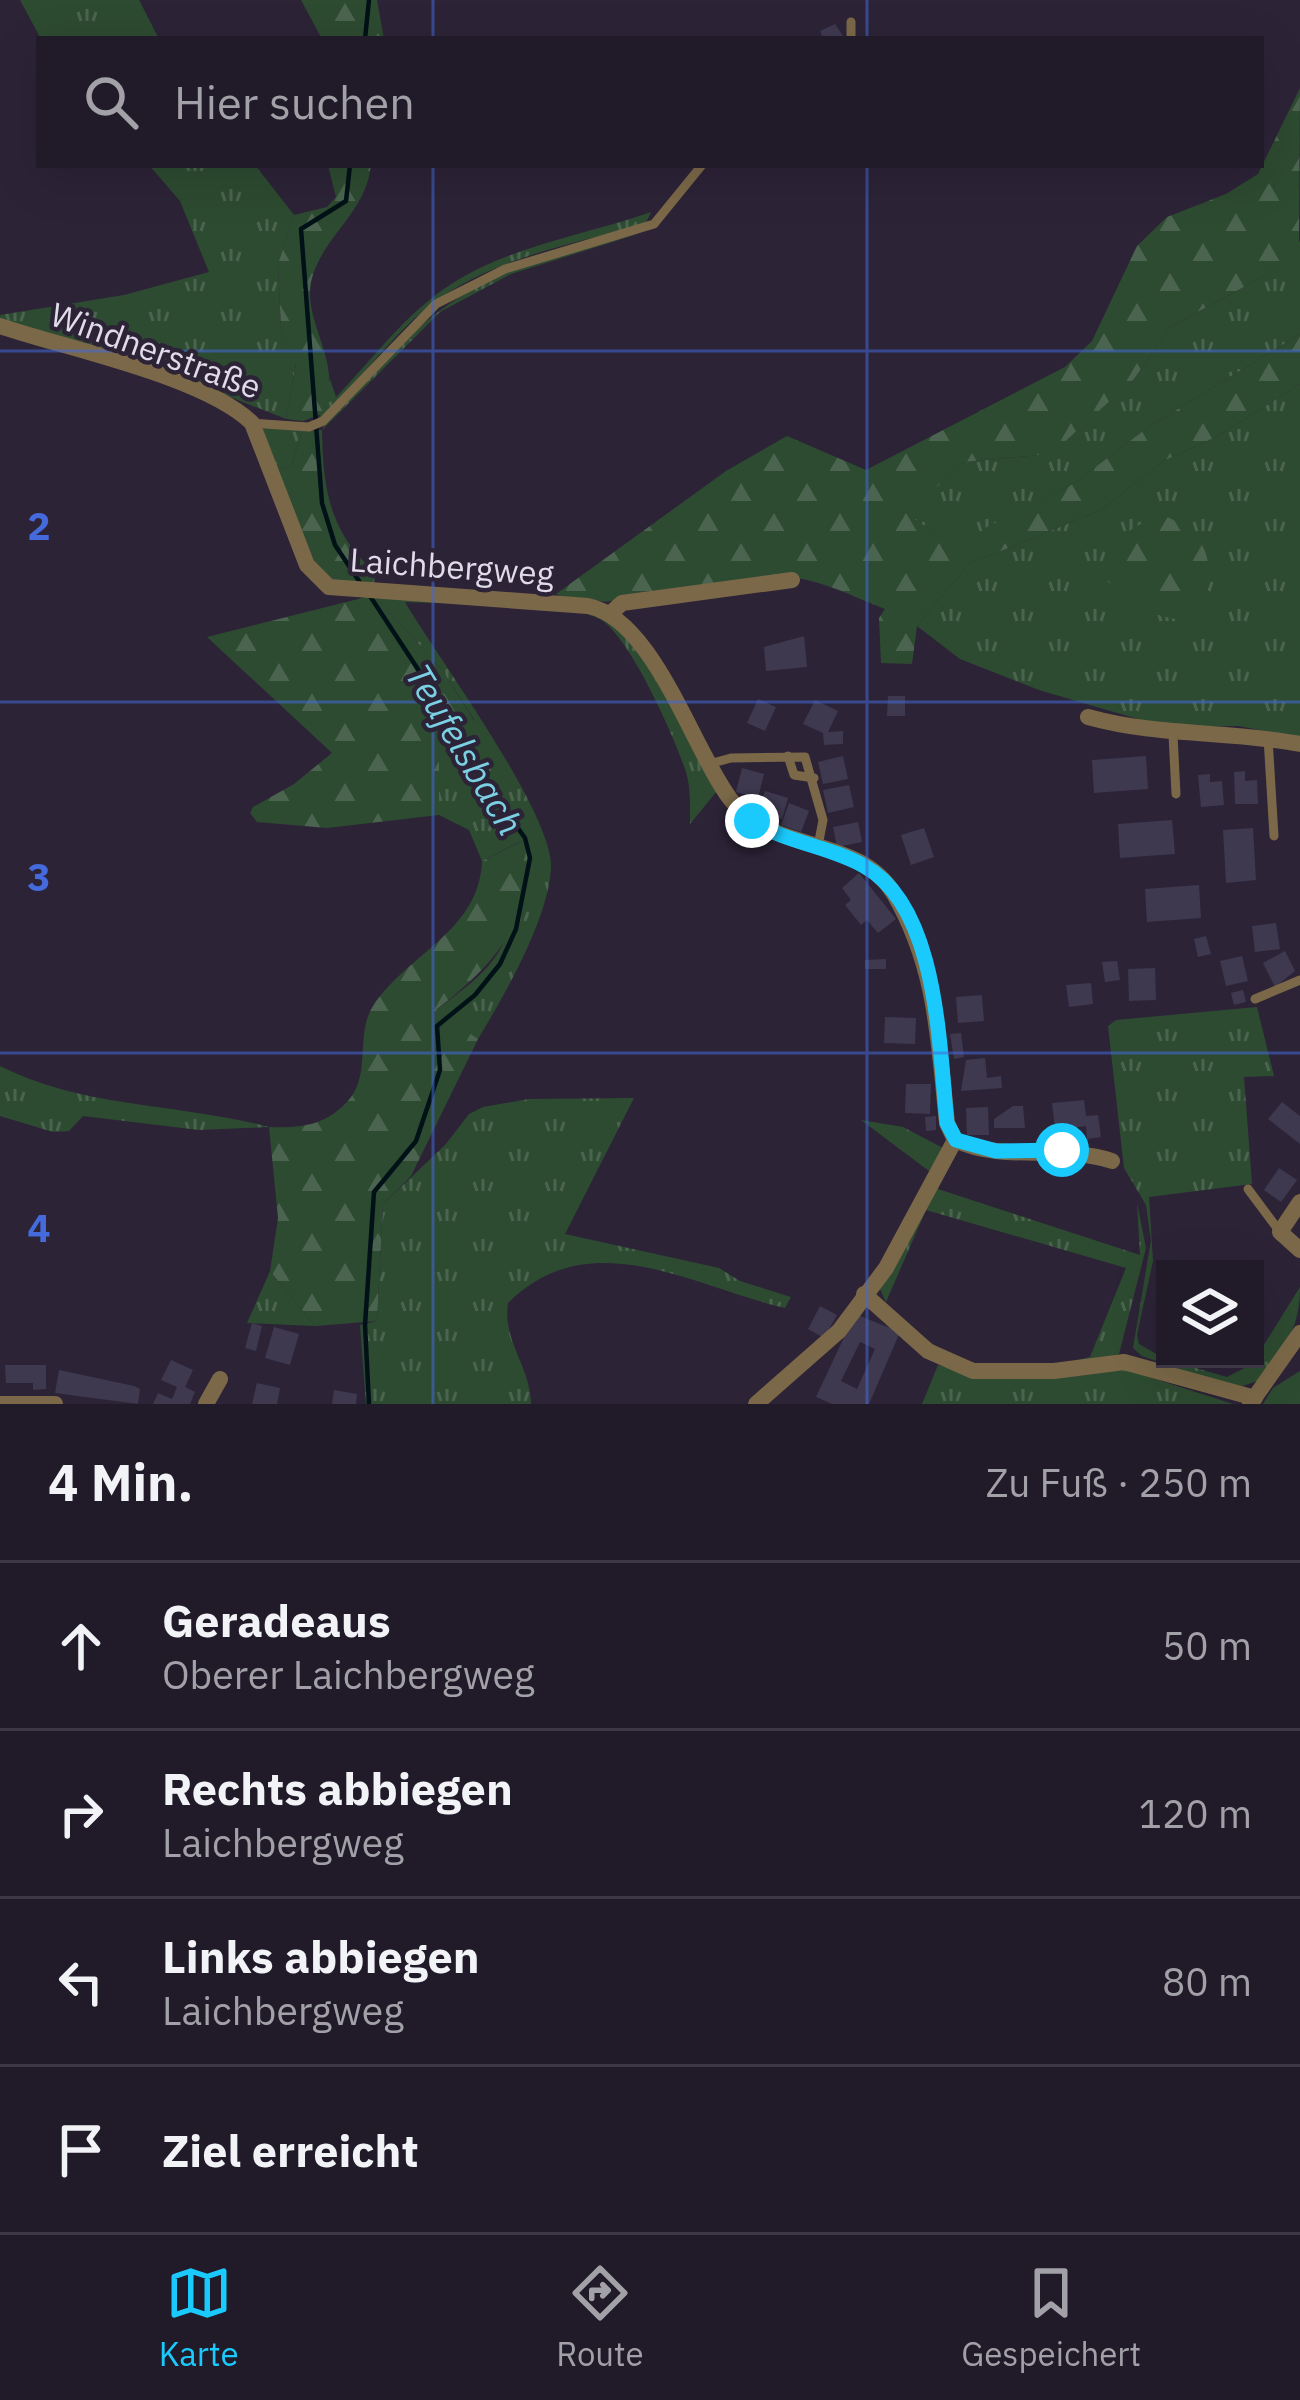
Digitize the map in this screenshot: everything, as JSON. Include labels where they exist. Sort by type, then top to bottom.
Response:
[{"type":"street","name":"Windnerstraße","points":[[0,326],[193,388],[220,399],[252,423]]},
{"type":"street","name":"Laichbergweg","points":[[252,423],[307,565],[329,587],[545,602],[611,613],[622,603],[792,580]]},
{"type":"street","points":[[611,613],[639,642],[732,802],[752,821],[818,846],[881,878],[926,958],[947,1123],[956,1140],[996,1151],[1062,1150],[1112,1161]]},
{"type":"street","points":[[1088,717],[1173,735],[1268,737],[1300,744]]},
{"type":"street","points":[[756,1404],[794,1367],[828,1344],[886,1268],[956,1140]]},
{"type":"street","points":[[1300,1202],[1280,1232],[1300,1250]]},
{"type":"street","points":[[864,1294],[928,1351],[973,1371],[1054,1371],[1124,1362],[1253,1401],[1293,1358],[1300,1333]]},
{"type":"street","points":[[206,1404],[220,1379]]},
{"type":"street","points":[[0,1404],[55,1404]]},
{"type":"lane","points":[[851,22],[851,36]]},
{"type":"lane","name":"Windnerstraße","points":[[252,423],[309,427],[323,421],[436,304],[505,269],[654,224],[700,168]]},
{"type":"lane","points":[[1173,735],[1176,794]]},
{"type":"lane","points":[[1268,737],[1274,836]]},
{"type":"lane","points":[[788,756],[794,776],[814,778]]},
{"type":"lane","points":[[710,764],[805,757],[824,820],[818,846]]},
{"type":"lane","points":[[1255,999],[1300,980]]},
{"type":"lane","points":[[1248,1189],[1280,1232]]},
{"type":"green space","points":[[20,0],[139,0],[157,36],[39,36]]},
{"type":"green space","points":[[301,0],[377,0],[383,36],[320,36]]},
{"type":"green space","points":[[1300,88],[1299,243],[1264,276],[1170,327],[1134,379],[1060,446],[1039,455],[964,462],[907,514],[932,531],[979,531],[1073,484],[1147,428],[1300,334],[1300,384],[1218,436],[1163,461],[1101,510],[969,564],[917,626],[912,664],[881,663],[879,618],[885,609],[799,578],[761,578],[604,601],[556,594],[726,471],[787,436],[866,470],[1065,367],[1092,341],[1137,246],[1167,217],[1226,194],[1258,174]]},
{"type":"green space","points":[[152,168],[257,168],[294,215],[278,264],[281,329],[296,363],[286,419],[200,385],[0,322],[0,315],[124,295],[209,272],[180,201]]},
{"type":"green space","points":[[329,168],[370,168],[361,198],[324,252],[311,282],[311,305],[329,375],[324,413],[303,421],[286,419],[296,364],[281,329],[278,264],[294,215],[327,207],[336,197]]},
{"type":"green space","points":[[651,212],[645,225],[524,258],[439,299],[404,328],[319,418],[330,379],[336,397],[403,324],[452,284],[506,257]]},
{"type":"green space","points":[[641,233],[511,274],[440,312],[322,430],[403,342],[433,316],[462,295],[523,267]]},
{"type":"green space","points":[[1300,241],[1300,334],[1147,428],[1073,484],[979,532],[932,531],[906,514],[964,462],[1039,455],[1134,379],[1170,327],[1264,276]]},
{"type":"green space","points":[[1300,384],[1300,738],[1239,726],[1165,727],[1039,690],[960,659],[917,626],[969,564],[1101,510],[1163,461],[1218,436]]},
{"type":"green space","points":[[262,426],[302,431],[292,465],[277,472]]},
{"type":"green space","points":[[322,430],[332,508],[347,541],[375,572],[374,585],[334,580],[316,565],[277,472],[292,465],[302,431]]},
{"type":"green space","points":[[1167,517],[1196,537],[1208,562],[1205,591],[1191,623],[1150,613],[1108,582],[1111,557],[1123,537],[1142,523]]},
{"type":"green space","points":[[374,595],[494,604],[405,602],[514,774],[547,844],[551,869],[542,912],[478,1039],[435,1011],[479,975],[499,951],[518,898],[521,850],[519,842],[482,861],[469,830],[439,815],[439,745],[475,721],[442,670]]},
{"type":"green space","points":[[374,595],[442,670],[475,722],[439,745],[439,815],[327,828],[257,822],[250,813],[253,807],[294,784],[332,753],[207,637]]},
{"type":"green space","points":[[564,609],[598,612],[635,642],[717,791],[690,824],[685,769],[636,663],[598,618]]},
{"type":"green space","points":[[520,842],[524,870],[517,918],[492,958],[436,1010],[478,1039],[411,1176],[383,1204],[377,1321],[315,1326],[270,1271],[278,1218],[269,1127],[311,1124],[346,1103],[359,1081],[367,1018],[373,1006],[469,906],[482,861]]},
{"type":"green space","points":[[1257,1007],[1274,1076],[1244,1077],[1252,1184],[1149,1197],[1153,1261],[1137,1335],[1139,1344],[1156,1354],[1156,1361],[1133,1348],[1151,1240],[1146,1205],[1124,1168],[1108,1026],[1116,1020]]},
{"type":"green space","points":[[0,1066],[99,1098],[269,1127],[199,1130],[83,1116],[69,1131],[53,1132],[0,1116]]},
{"type":"green space","points":[[634,1098],[565,1234],[719,1268],[740,1281],[791,1297],[785,1308],[643,1267],[573,1266],[540,1279],[508,1303],[509,1329],[531,1404],[366,1404],[360,1325],[377,1321],[383,1204],[446,1144],[469,1114],[483,1107],[529,1099]]},
{"type":"green space","points":[[861,1120],[903,1127],[943,1148],[929,1171]]},
{"type":"green space","points":[[935,1188],[1140,1255],[1137,1203],[1146,1248],[1119,1354],[1070,1367],[1015,1372],[962,1363],[921,1335],[959,1358],[1002,1367],[1046,1366],[1090,1357],[1126,1268],[926,1210],[886,1302],[879,1287]]},
{"type":"green space","points":[[270,1271],[315,1326],[247,1323]]},
{"type":"green space","points":[[1300,1287],[1294,1326],[1260,1380],[1243,1386],[1177,1368],[1227,1377],[1244,1368],[1264,1368],[1264,1345]]},
{"type":"green space","points":[[938,1365],[986,1379],[1121,1368],[1233,1404],[922,1404]]},
{"type":"green space","points":[[1300,1371],[1300,1404],[1263,1404],[1273,1388]]},
{"type":"building","points":[[835,24],[843,36],[822,36],[820,31]]},
{"type":"building","points":[[804,636],[807,667],[766,671],[764,647]]},
{"type":"building","points":[[888,696],[905,696],[905,716],[887,716]]},
{"type":"building","points":[[758,699],[776,707],[765,731],[747,723]]},
{"type":"building","points":[[815,700],[838,711],[828,732],[843,731],[843,744],[824,745],[823,733],[803,724]]},
{"type":"building","points":[[843,756],[848,779],[823,784],[818,762]]},
{"type":"building","points":[[1146,756],[1148,789],[1094,793],[1092,760]]},
{"type":"building","points":[[742,768],[764,774],[758,798],[736,792]]},
{"type":"building","points":[[1245,771],[1245,781],[1257,780],[1258,804],[1235,804],[1234,772]]},
{"type":"building","points":[[1210,774],[1210,782],[1222,781],[1224,805],[1201,807],[1198,775]]},
{"type":"building","points":[[849,785],[854,807],[828,813],[823,790]]},
{"type":"building","points":[[765,791],[788,798],[782,819],[758,812]]},
{"type":"building","points":[[789,803],[809,811],[801,832],[781,825]]},
{"type":"building","points":[[1172,820],[1175,854],[1120,858],[1118,824]]},
{"type":"building","points":[[858,822],[862,842],[837,847],[833,827]]},
{"type":"building","points":[[924,828],[934,857],[911,865],[901,835]]},
{"type":"building","points":[[1253,828],[1256,880],[1226,883],[1223,830]]},
{"type":"building","points":[[859,873],[896,919],[878,933],[867,920],[861,925],[845,905],[851,900],[842,888]]},
{"type":"building","points":[[1199,885],[1201,918],[1147,922],[1145,889]]},
{"type":"building","points":[[1276,923],[1280,949],[1255,952],[1252,926]]},
{"type":"building","points":[[1206,936],[1211,954],[1198,957],[1194,939]]},
{"type":"building","points":[[1285,951],[1295,971],[1275,987],[1263,963]]},
{"type":"building","points":[[1242,956],[1248,981],[1226,986],[1220,961]]},
{"type":"building","points":[[886,959],[886,969],[865,969],[865,960]]},
{"type":"building","points":[[1117,961],[1120,980],[1105,982],[1102,962]]},
{"type":"building","points":[[1155,968],[1156,1000],[1129,1001],[1128,969]]},
{"type":"building","points":[[1091,983],[1093,1004],[1069,1007],[1066,985]]},
{"type":"building","points":[[1243,990],[1246,1002],[1234,1005],[1231,993]]},
{"type":"building","points":[[982,995],[984,1021],[958,1023],[956,997]]},
{"type":"building","points":[[885,1017],[916,1018],[915,1044],[884,1043]]},
{"type":"building","points":[[961,1033],[964,1057],[954,1059],[950,1034]]},
{"type":"building","points":[[985,1058],[987,1078],[1001,1076],[1002,1088],[961,1091],[966,1060]]},
{"type":"building","points":[[906,1084],[931,1084],[930,1114],[905,1113]]},
{"type":"building","points":[[1084,1100],[1086,1116],[1098,1115],[1101,1137],[1087,1139],[1086,1126],[1055,1130],[1052,1103]]},
{"type":"building","points":[[1282,1102],[1300,1116],[1300,1144],[1268,1119]]},
{"type":"building","points":[[1013,1106],[1023,1106],[1025,1128],[994,1128],[994,1119]]},
{"type":"building","points":[[988,1107],[989,1135],[967,1135],[966,1108]]},
{"type":"building","points":[[936,1116],[936,1130],[926,1131],[925,1117]]},
{"type":"building","points":[[1279,1168],[1297,1180],[1281,1202],[1264,1190]]},
{"type":"building","points":[[820,1306],[837,1315],[824,1338],[808,1329]]},
{"type":"building","points":[[855,1314],[900,1332],[869,1404],[832,1404],[816,1397]],"holes":[[[860,1342],[875,1349],[857,1389],[841,1381]]]},
{"type":"building","points":[[252,1323],[262,1326],[256,1351],[245,1348]]},
{"type":"building","points":[[274,1327],[299,1334],[290,1365],[265,1358]]},
{"type":"building","points":[[171,1360],[193,1370],[185,1387],[195,1392],[190,1404],[153,1404],[158,1393],[172,1399],[177,1387],[161,1380]]},
{"type":"building","points":[[5,1365],[46,1365],[46,1389],[33,1390],[33,1383],[6,1383]]},
{"type":"building","points":[[59,1370],[134,1386],[140,1389],[138,1404],[55,1393]]},
{"type":"building","points":[[257,1383],[280,1388],[277,1404],[252,1404]]},
{"type":"building","points":[[334,1390],[357,1394],[356,1404],[332,1404]]},
{"type":"waterway","name":"Teufelsbach","points":[[365,36],[369,0]]},
{"type":"waterway","name":"Teufelsbach","points":[[350,168],[346,201],[301,229],[322,503],[335,545],[361,584]]},
{"type":"waterway","name":"Teufelsbach","points":[[368,593],[525,838],[530,858],[516,929],[500,964],[475,995],[437,1026],[440,1070],[416,1141],[374,1192],[365,1325],[369,1404]]},
{"type":"route","points":[[752,821],[778,835],[860,863],[888,884],[929,966],[947,1123],[956,1140],[996,1151],[1062,1150]]}]
